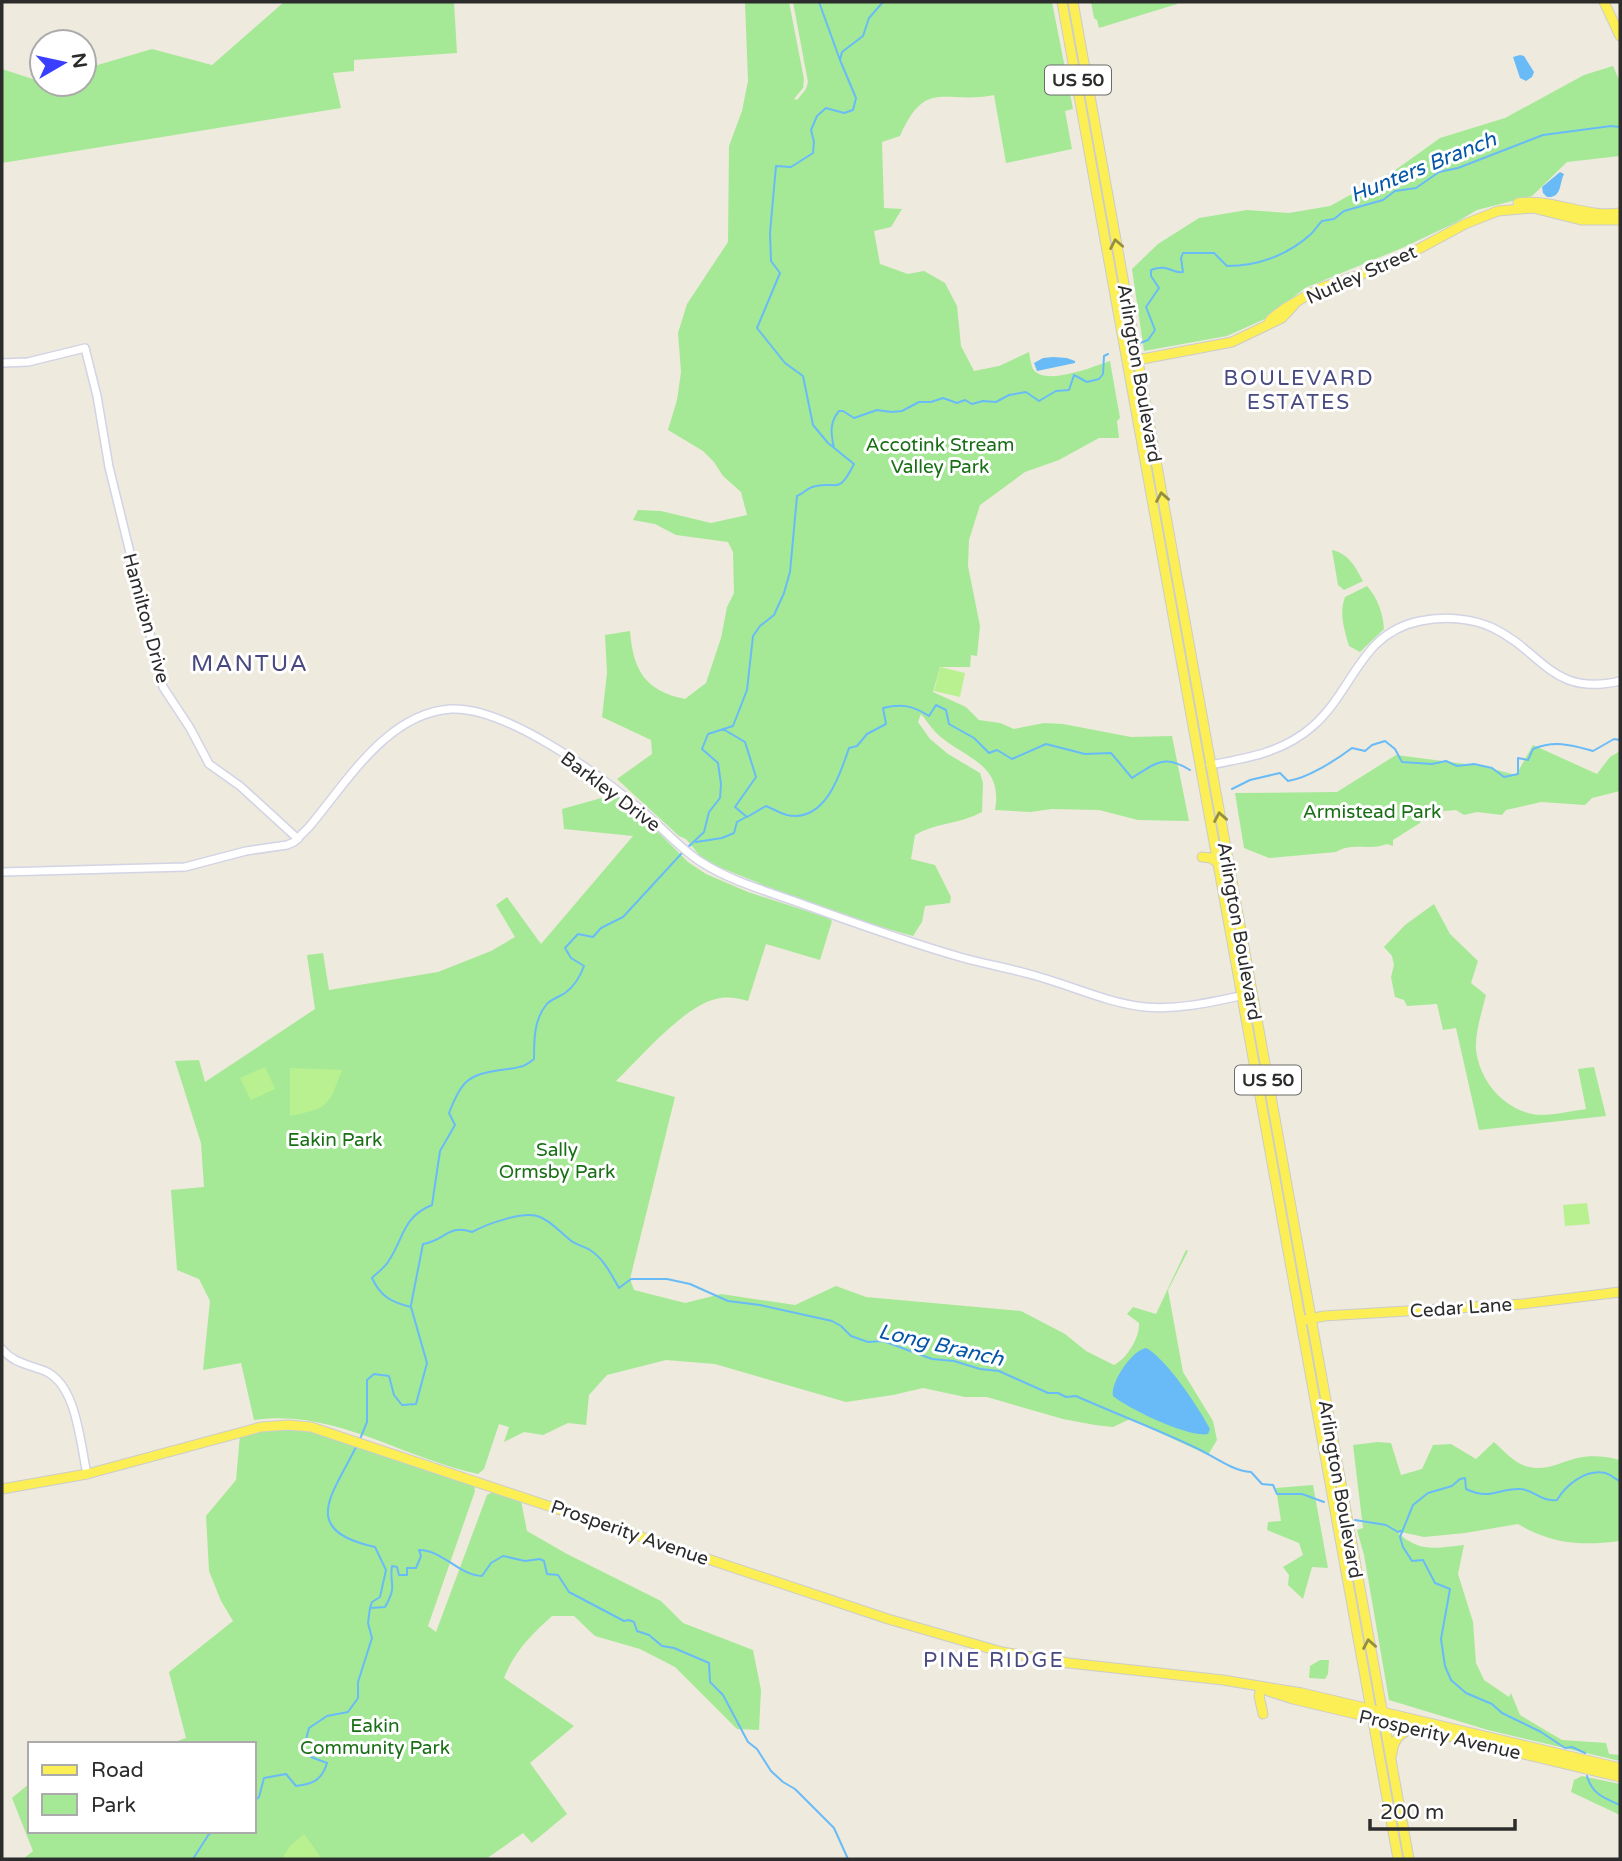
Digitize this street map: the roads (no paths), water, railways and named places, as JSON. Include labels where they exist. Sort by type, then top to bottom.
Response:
[{"type":"main road","name":"Arlington Boulevard","points":[[1062,2],[1210,765],[1247,995],[1409,1859]]},
{"type":"main road","name":"Arlington Boulevard","points":[[1073,2],[1218,863],[1247,995]]},
{"type":"main road","points":[[1604,2],[1620,36]]},
{"type":"main road","name":"Nutley Street","points":[[1465,224],[1489,209],[1529,201],[1594,214],[1620,213]]},
{"type":"main road","name":"Nutley Street","points":[[1132,361],[1220,345],[1244,337],[1282,318],[1294,304],[1320,288],[1387,266],[1465,224],[1498,211],[1526,207],[1581,220],[1620,220]]},
{"type":"main road","points":[[1202,857],[1211,858],[1218,863]]},
{"type":"main road","name":"Cedar Lane","points":[[1306,1319],[1522,1304],[1620,1292]]},
{"type":"main road","name":"Arlington Boulevard","points":[[1306,1319],[1364,1674],[1398,1859]]},
{"type":"main road","name":"Prosperity Avenue","points":[[2,1489],[88,1474],[261,1427],[300,1426],[367,1444],[855,1608],[989,1648],[1035,1658],[1223,1680],[1261,1687],[1620,1768]]},
{"type":"main road","points":[[1364,1674],[1362,1694],[1346,1707],[1364,1723],[1377,1749]]},
{"type":"main road","points":[[1261,1687],[1263,1714],[1268,1702],[1279,1695]]},
{"type":"main road","name":"Prosperity Avenue","points":[[1261,1687],[1279,1695],[1346,1707]]},
{"type":"main road","name":"Prosperity Avenue","points":[[1382,1716],[1416,1728],[1620,1777]]},
{"type":"main road","points":[[1393,1773],[1394,1741],[1402,1733],[1416,1728]]},
{"type":"street","name":"Hamilton Drive","points":[[2,363],[28,362],[85,348],[97,396],[109,467],[163,687],[190,728],[209,764],[240,786],[298,839]]},
{"type":"street","points":[[1210,765],[1272,751],[1296,739],[1325,714],[1373,645],[1395,630],[1418,621],[1447,618],[1475,622],[1501,632],[1542,666],[1563,677],[1586,683],[1620,681]]},
{"type":"street","name":"Barkley Drive","points":[[298,839],[391,733],[420,716],[458,709],[479,712],[505,722],[571,759],[641,809],[694,857],[735,880],[956,956],[1032,974],[1119,1002],[1167,1007],[1247,995]]},
{"type":"street","points":[[2,872],[176,868],[246,851],[287,845],[298,839]]},
{"type":"street","points":[[2,1349],[16,1361],[52,1375],[63,1385],[70,1399],[88,1474]]},
{"type":"water","points":[[1524,56],[1534,72],[1526,81],[1520,78],[1513,57]]},
{"type":"water","points":[[1560,172],[1564,174],[1558,193],[1547,197],[1542,187]]},
{"type":"water","points":[[1053,357],[1067,358],[1075,363],[1037,371],[1034,363]]},
{"type":"water","points":[[1146,1348],[1163,1362],[1181,1384],[1210,1429],[1208,1434],[1187,1432],[1174,1427],[1145,1415],[1113,1396],[1115,1383],[1123,1368],[1140,1350]]},
{"type":"waterway","points":[[819,2],[840,60]]},
{"type":"waterway","points":[[686,849],[704,832],[709,812],[720,798],[718,763],[702,749],[708,734],[733,726],[747,690],[753,636],[760,626],[774,615],[784,593],[790,572],[797,496],[812,487],[840,484],[854,464],[828,443],[813,425],[803,376],[785,363],[757,328],[780,273],[771,261],[770,233],[776,166],[791,167],[813,153],[811,130],[817,116],[826,108],[844,113],[853,110],[856,98],[840,60],[842,52],[863,36],[869,18],[883,2]]},
{"type":"waterway","name":"Hunters Branch","points":[[1140,343],[1148,340],[1155,330],[1146,307],[1159,288],[1151,276],[1151,270],[1166,268],[1183,272],[1183,253],[1214,253],[1227,266],[1272,258],[1293,248],[1322,221],[1334,219],[1344,211],[1383,200],[1395,191],[1416,188],[1439,172],[1458,168],[1543,135],[1620,127]]},
{"type":"waterway","name":"Hunters Branch","points":[[834,448],[832,429],[839,411],[854,418],[877,410],[902,411],[919,402],[943,398],[957,403],[965,400],[972,404],[996,402],[1009,395],[1026,392],[1039,401],[1056,391],[1069,390],[1074,375],[1087,382],[1099,379],[1103,374],[1104,356],[1108,354]]},
{"type":"waterway","points":[[723,729],[745,742],[756,777],[735,807],[747,817],[766,806],[787,815],[800,816],[811,812],[829,795],[849,748],[857,746],[867,734],[886,724],[883,708],[896,706],[912,708],[929,716],[936,705],[946,710],[949,724],[974,738],[989,753],[997,750],[1012,759],[1046,744],[1085,754],[1111,753],[1132,778],[1160,762],[1173,762],[1190,770]]},
{"type":"waterway","points":[[1232,789],[1250,780],[1280,773],[1288,781],[1296,779],[1322,768],[1352,748],[1365,751],[1372,745],[1385,741],[1395,749],[1402,762],[1432,764],[1446,761],[1457,766],[1474,764],[1492,768],[1504,777],[1518,774],[1518,758],[1528,760],[1533,749],[1541,746],[1563,744],[1593,751],[1614,739],[1620,740]]},
{"type":"waterway","points":[[696,842],[734,833],[737,822],[746,817]]},
{"type":"waterway","points":[[360,1439],[367,1422],[367,1380],[374,1374],[389,1376],[394,1395],[402,1405],[416,1404],[427,1363],[411,1307],[387,1298],[372,1278],[388,1262],[409,1222],[432,1205],[440,1151],[455,1125],[449,1113],[459,1092],[476,1076],[522,1066],[534,1059],[536,1030],[542,1011],[550,1001],[572,987],[584,966],[571,958],[565,948],[578,934],[593,937],[601,928],[623,917],[682,853]]},
{"type":"waterway","name":"Long Branch","points":[[411,1305],[423,1244],[452,1231],[472,1232],[506,1219],[533,1215],[595,1254],[607,1267],[619,1288],[631,1279],[667,1279],[690,1284],[728,1301],[760,1305],[832,1321],[851,1336],[868,1342],[883,1341],[932,1359],[999,1371],[1048,1393],[1076,1396],[1178,1439],[1229,1465],[1251,1472],[1262,1484],[1273,1485],[1277,1494],[1302,1494],[1324,1502]]},
{"type":"waterway","points":[[256,1799],[264,1778],[286,1774],[296,1786],[307,1784],[319,1777],[327,1763],[303,1751],[309,1728],[327,1716],[348,1712],[358,1698],[358,1682],[372,1638],[368,1623],[370,1608],[372,1602],[380,1597],[386,1570],[375,1547],[351,1540],[337,1531],[329,1521],[331,1496],[356,1447]]},
{"type":"waterway","points":[[1585,1753],[1572,1747],[1565,1748],[1541,1732],[1502,1713],[1492,1704],[1466,1693],[1451,1680],[1445,1666],[1441,1639],[1450,1589],[1435,1583],[1423,1560],[1412,1561],[1400,1537],[1413,1505],[1428,1493],[1452,1486],[1460,1479],[1465,1478],[1466,1489],[1482,1494],[1520,1489],[1551,1500],[1557,1500],[1571,1484],[1590,1473],[1609,1474],[1620,1481]]},
{"type":"waterway","points":[[1355,1520],[1386,1525],[1401,1531]]},
{"type":"waterway","points":[[370,1608],[385,1607],[392,1589],[392,1566],[397,1567],[399,1575],[407,1575],[407,1568],[416,1568],[421,1556],[419,1550],[436,1554],[465,1572],[482,1576],[491,1563],[503,1556],[525,1561],[544,1561],[547,1574],[558,1575],[569,1592],[624,1621],[634,1622],[637,1631],[649,1635],[662,1646],[674,1648],[709,1663],[710,1682],[723,1695],[748,1742],[757,1749],[771,1771],[795,1789],[834,1828],[848,1859]]},
{"type":"waterway","points":[[1587,1776],[1595,1791],[1620,1805]]},
{"type":"waterway","points":[[193,1859],[212,1833]]},
{"type":"district","name":"BOULEVARD ESTATES","points":[[1299,390]]},
{"type":"district","name":"MANTUA","points":[[250,663]]},
{"type":"district","name":"PINE RIDGE","points":[[994,1660]]},
{"type":"park label","name":"Accotink Stream Valley Park","points":[[940,455]]},
{"type":"park label","name":"Armistead Park","points":[[1372,811]]},
{"type":"park label","name":"Eakin Park","points":[[335,1139]]},
{"type":"park label","name":"Sally Ormsby Park","points":[[557,1160]]},
{"type":"park label","name":"Eakin Community Park","points":[[375,1736]]}]
